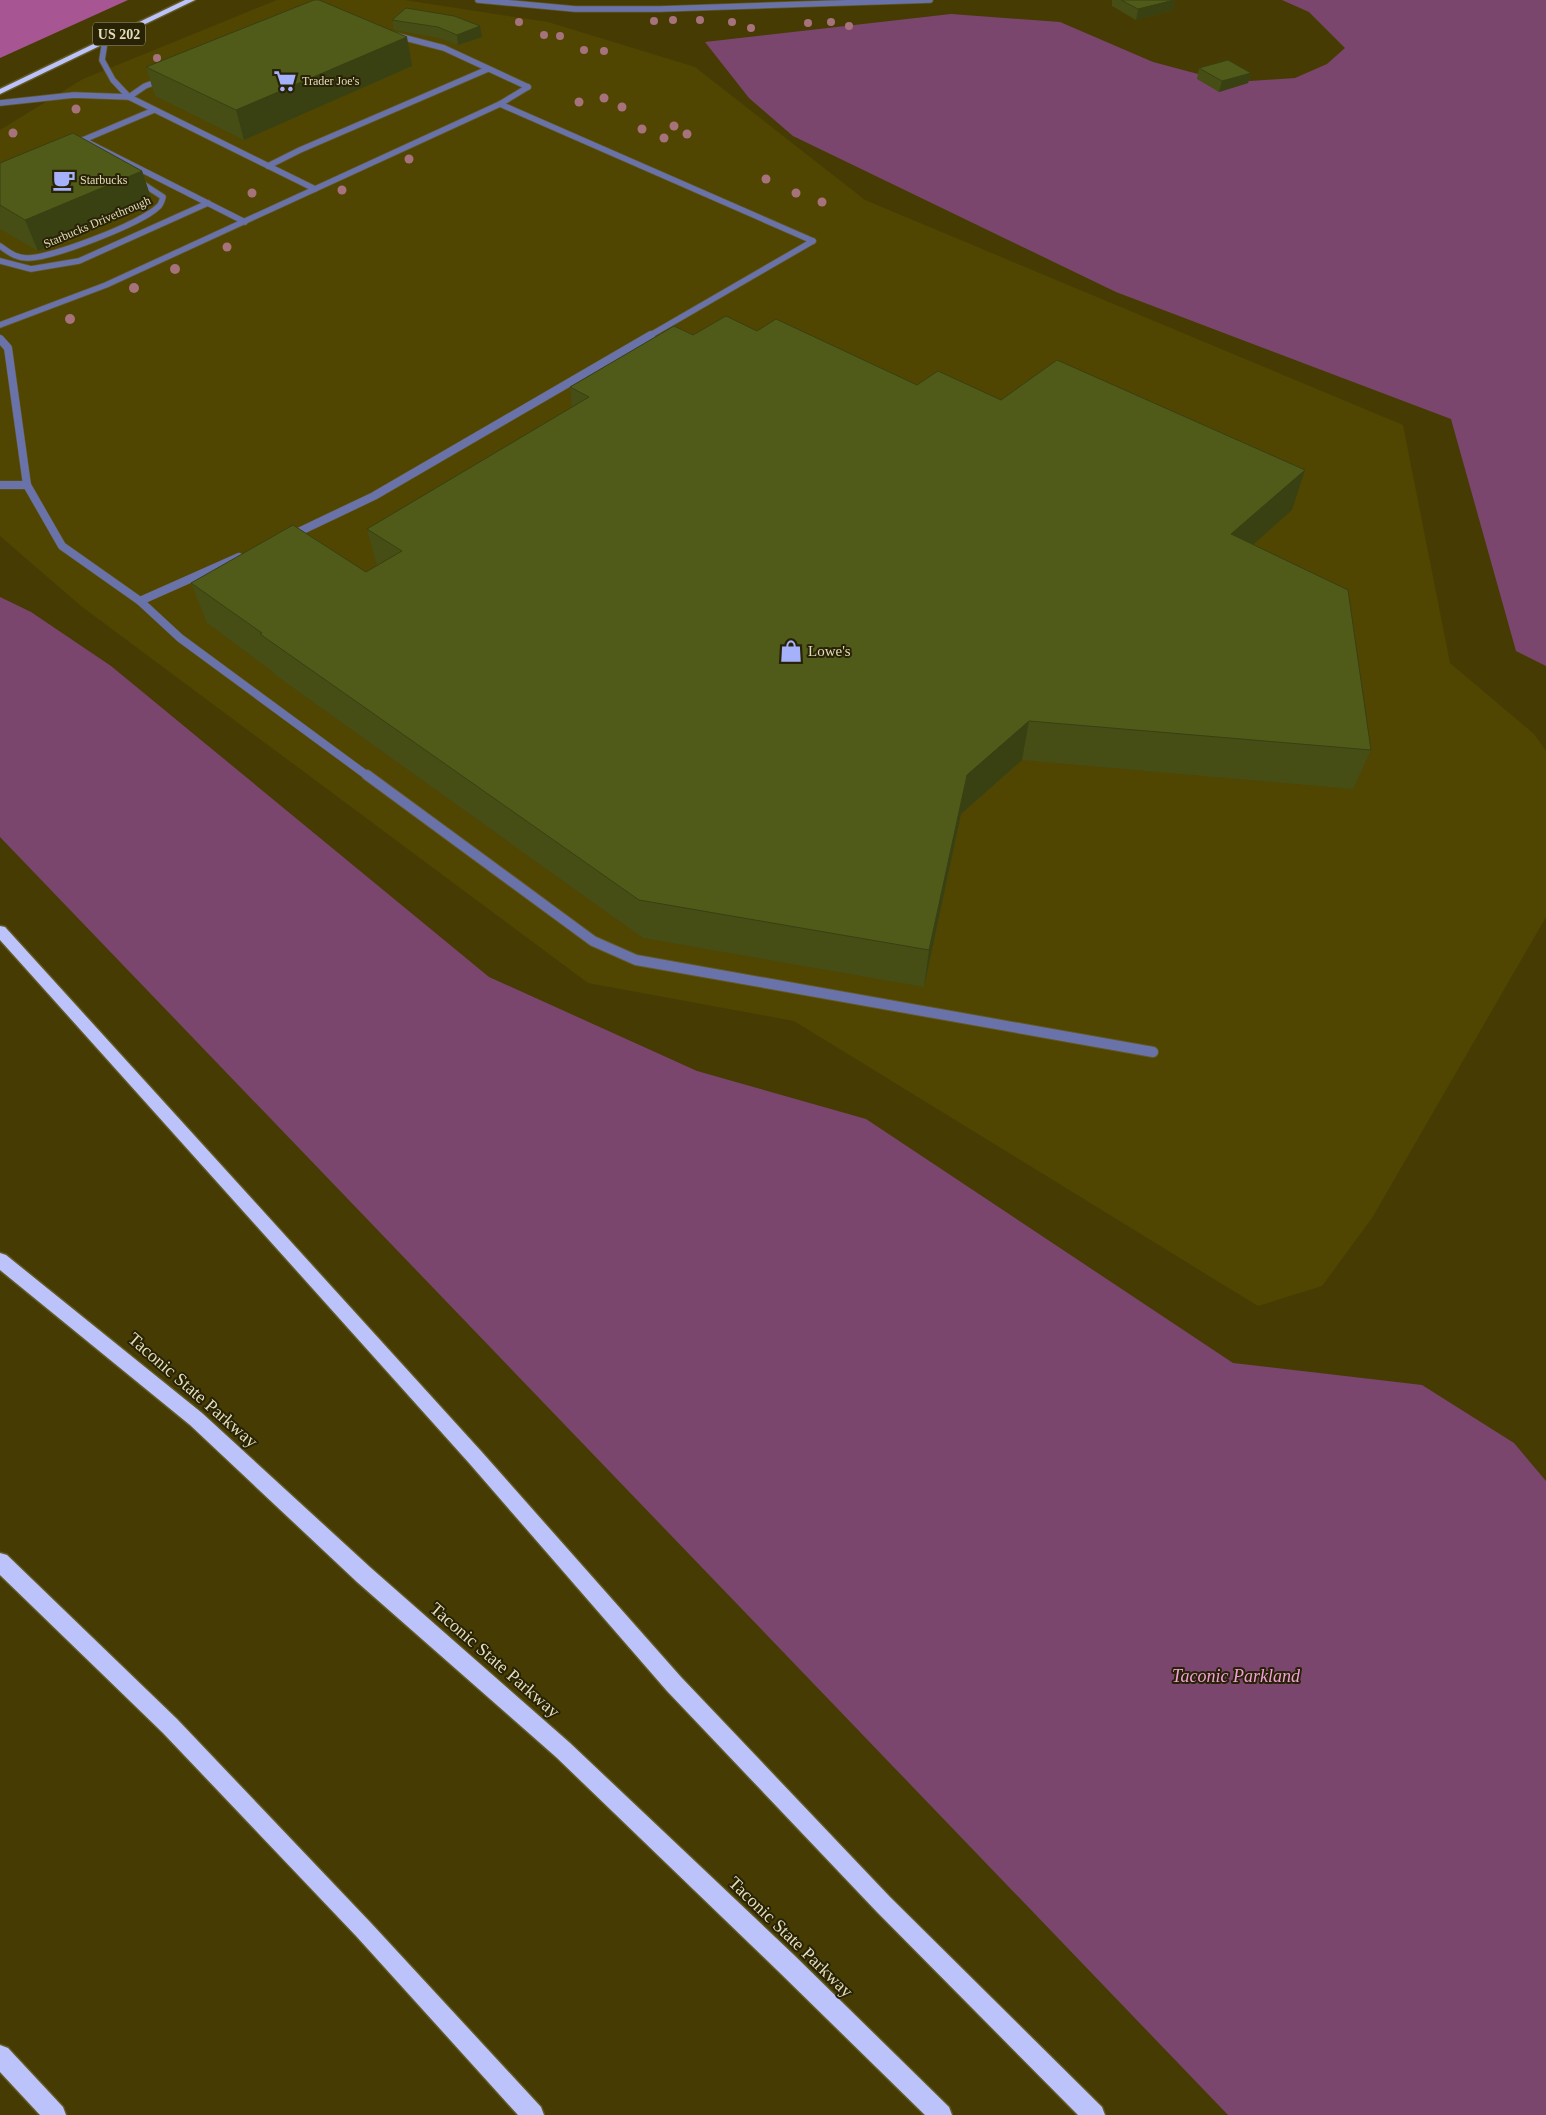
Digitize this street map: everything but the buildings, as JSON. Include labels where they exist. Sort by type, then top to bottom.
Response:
[{"type":"highway","name":"US 202","points":[[0,92],[191,0]]},
{"type":"highway","points":[[0,931],[475,1457],[674,1684],[883,1904],[1094,2115]]},
{"type":"highway","name":"Taconic State Parkway","points":[[0,1260],[196,1419],[364,1575],[563,1750],[793,1970],[941,2115]]},
{"type":"highway","points":[[0,1562],[170,1726],[364,1930],[533,2115]]},
{"type":"highway","points":[[0,2056],[55,2115]]},
{"type":"street","points":[[478,0],[575,8],[660,9],[930,0]]},
{"type":"street","points":[[0,325],[106,285],[500,104],[528,87],[444,48],[386,33]]},
{"type":"street","points":[[105,41],[102,60],[113,80],[129,97],[315,189]]},
{"type":"street","points":[[268,166],[300,150],[488,69]]},
{"type":"street","points":[[0,103],[74,96],[129,97],[145,86],[168,78]]},
{"type":"street","points":[[286,537],[374,496],[813,241],[500,104]]},
{"type":"street","points":[[75,143],[154,110]]},
{"type":"street","points":[[83,140],[120,157],[245,222]]},
{"type":"street","points":[[117,169],[120,157]]},
{"type":"street","name":"Starbucks Drivethrough","points":[[0,246],[16,257],[35,259],[57,254],[148,215],[160,206],[163,196],[132,178]]},
{"type":"street","points":[[0,261],[31,269],[79,261],[208,203]]},
{"type":"street","points":[[0,339],[8,348],[27,485],[62,546],[140,601],[188,644],[581,934],[606,948],[636,960],[1153,1052]]},
{"type":"street","points":[[0,485],[27,485]]},
{"type":"street","points":[[140,601],[243,556]]},
{"type":"shaded area","points":[[0,0],[128,0],[0,58]]},
{"type":"shaded area","points":[[277,0],[404,0],[548,22],[695,67],[865,200],[1403,425],[1450,663],[1534,734],[1546,751],[1546,917],[1372,1218],[1322,1286],[1258,1306],[794,1021],[588,983],[81,606],[0,536],[0,130],[83,79]]},
{"type":"green space","points":[[1282,0],[1546,0],[1546,666],[1516,651],[1451,419],[1116,292],[793,136],[749,98],[705,42],[951,14],[1060,22],[1153,62],[1198,74],[1250,81],[1295,78],[1327,64],[1345,48],[1309,12]]},
{"type":"green space","name":"Taconic Parkland","points":[[0,597],[31,612],[111,666],[489,977],[697,1071],[866,1119],[1233,1363],[1422,1385],[1514,1443],[1546,1481],[1546,2115],[1228,2115],[0,837]]},
{"type":"place","name":"Trader Joe's","points":[[285,81]]},
{"type":"place","name":"Starbucks","points":[[64,180]]},
{"type":"place","name":"Lowe's","points":[[791,651]]}]
